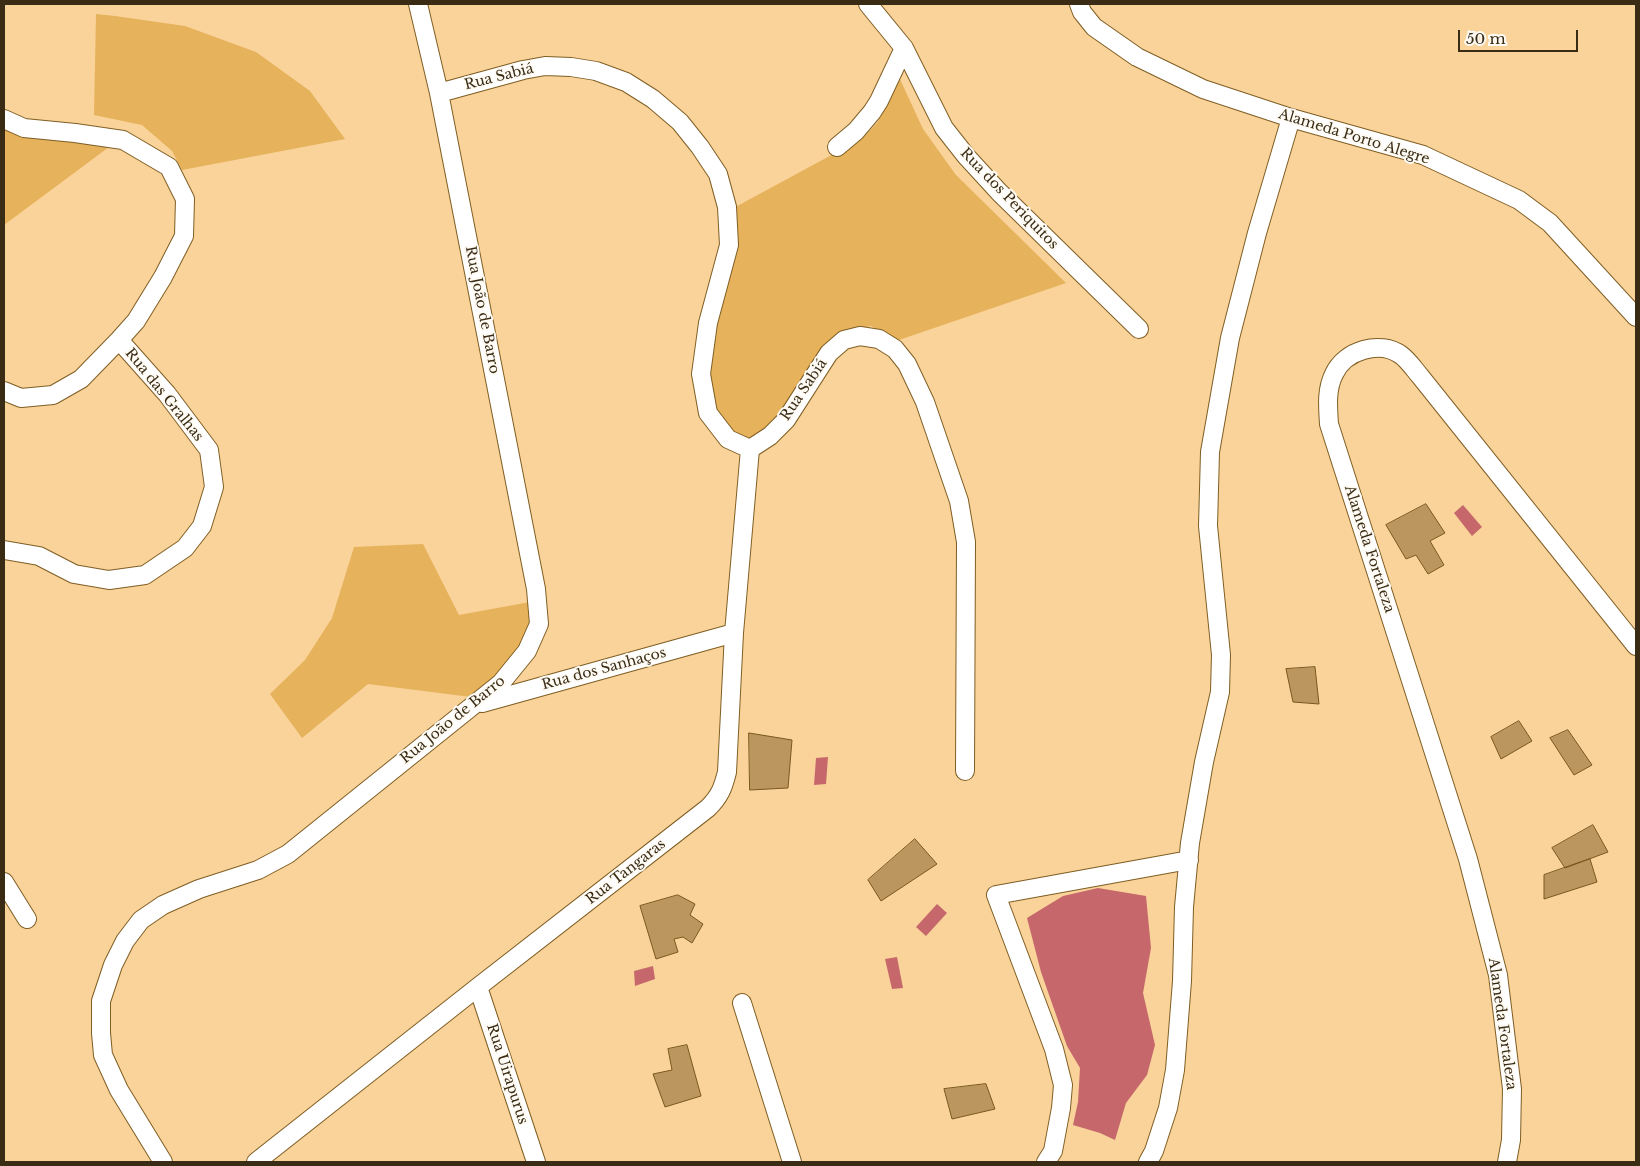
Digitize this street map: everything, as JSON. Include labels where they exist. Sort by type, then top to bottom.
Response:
[{"type":"street","name":"Rua João de Barro","points":[[163,1162],[119,1090],[103,1055],[101,1001],[113,965],[125,941],[141,920],[163,905],[199,889],[258,870],[288,854],[501,683],[527,651],[539,624],[536,589],[440,93],[418,4]]},
{"type":"street","name":"Rua dos Periquitos","points":[[868,4],[904,48],[944,128],[966,156],[999,192],[1139,329]]},
{"type":"street","name":"Alameda Porto Alegre","points":[[1079,4],[1082,12],[1094,27],[1137,57],[1203,89],[1291,118],[1423,156],[1519,200],[1550,223],[1636,317]]},
{"type":"street","points":[[837,147],[856,131],[872,112],[904,48]]},
{"type":"street","name":"Rua Sabiá","points":[[440,93],[523,70],[545,66],[572,66],[596,71],[626,82],[653,99],[680,122],[718,174],[727,207],[729,245],[708,323],[701,374],[708,413],[728,439],[750,449],[770,436],[786,420],[829,353],[844,340],[860,336],[879,339],[895,349],[907,364],[924,402],[959,501],[966,542],[966,771]]},
{"type":"street","points":[[1148,1162],[1154,1151],[1168,1108],[1175,1070],[1182,981],[1184,907],[1190,843],[1204,762],[1220,692],[1221,655],[1208,526],[1210,452],[1230,338],[1257,233],[1291,118]]},
{"type":"street","points":[[4,119],[24,128],[123,140],[169,166],[184,199],[184,236],[163,277],[140,314],[119,340],[80,378],[53,395],[20,398],[4,391]]},
{"type":"street","name":"Rua das Gralhas","points":[[4,550],[39,556],[74,574],[109,580],[145,575],[185,548],[202,526],[214,487],[209,450],[166,394],[119,340]]},
{"type":"street","name":"Alameda Fortaleza","points":[[1507,1162],[1511,1140],[1512,1089],[1498,975],[1468,859],[1329,424],[1328,404],[1330,386],[1334,372],[1344,361],[1357,352],[1372,348],[1390,350],[1402,356],[1426,383],[1636,646]]},
{"type":"street","name":"Rua Tangaras","points":[[256,1162],[716,800],[723,788],[727,772],[734,633],[750,449]]},
{"type":"street","name":"Rua dos Sanhaços","points":[[474,705],[734,633]]},
{"type":"street","points":[[1046,1162],[1053,1151],[1063,1085],[1054,1049],[996,896],[1189,860]]},
{"type":"street","points":[[4,882],[27,919]]},
{"type":"street","name":"Rua Uirapurus","points":[[478,987],[536,1162]]},
{"type":"street","points":[[742,1003],[792,1162]]},
{"type":"shaded area","points":[[96,14],[185,26],[256,52],[310,91],[345,139],[182,170],[172,151],[142,125],[94,115]]},
{"type":"shaded area","points":[[899,77],[923,129],[956,175],[1066,283],[896,341],[871,326],[846,331],[782,417],[767,431],[744,443],[712,410],[706,374],[728,211],[863,138],[878,122]]},
{"type":"shaded area","points":[[4,121],[109,147],[4,225]]},
{"type":"shaded area","points":[[1463,505],[1482,527],[1472,536],[1454,513]]},
{"type":"shaded area","points":[[423,544],[459,615],[530,602],[532,623],[522,648],[496,677],[471,697],[368,684],[302,738],[270,694],[305,660],[332,618],[354,547]]},
{"type":"shaded area","points":[[828,757],[826,784],[814,785],[816,758]]},
{"type":"shaded area","points":[[1098,888],[1146,896],[1151,948],[1143,993],[1155,1045],[1147,1075],[1126,1103],[1115,1140],[1100,1133],[1073,1125],[1078,1102],[1080,1068],[1067,1046],[1041,972],[1027,918],[1063,896]]},
{"type":"shaded area","points":[[937,904],[947,913],[926,936],[916,927]]},
{"type":"shaded area","points":[[897,957],[903,988],[892,989],[885,959]]},
{"type":"shaded area","points":[[653,966],[655,979],[635,986],[634,971]]},
{"type":"building","points":[[1426,504],[1445,533],[1430,541],[1444,565],[1428,574],[1416,555],[1406,559],[1386,525]]},
{"type":"building","points":[[1315,667],[1319,704],[1293,702],[1286,669]]},
{"type":"building","points":[[1519,721],[1532,741],[1501,759],[1491,737]]},
{"type":"building","points":[[1568,730],[1592,765],[1574,775],[1550,738]]},
{"type":"building","points":[[749,733],[792,740],[788,788],[750,790]]},
{"type":"building","points":[[1593,825],[1608,852],[1565,868],[1552,848]]},
{"type":"building","points":[[915,839],[937,864],[881,901],[868,880]]},
{"type":"building","points":[[1590,859],[1597,882],[1544,899],[1544,875]]},
{"type":"building","points":[[678,895],[695,904],[690,915],[703,924],[692,943],[683,937],[674,939],[678,952],[656,959],[640,906]]},
{"type":"building","points":[[687,1045],[701,1096],[665,1107],[653,1074],[672,1070],[668,1049]]},
{"type":"building","points":[[986,1084],[995,1109],[952,1119],[944,1089]]}]
